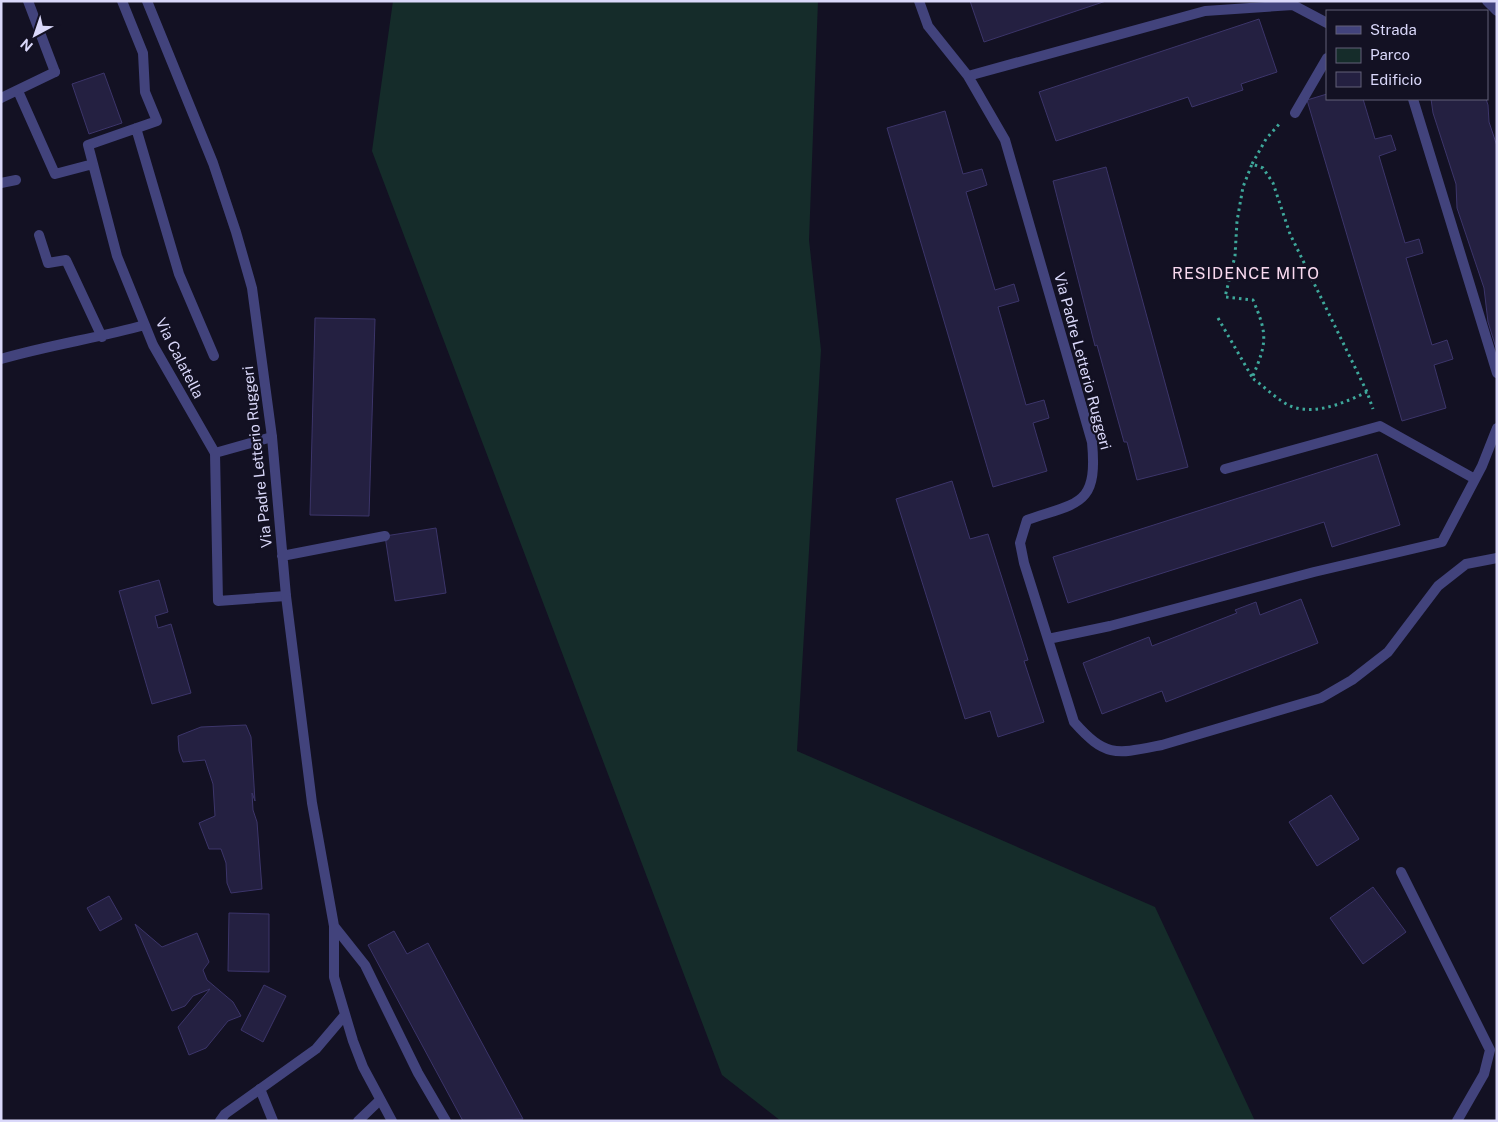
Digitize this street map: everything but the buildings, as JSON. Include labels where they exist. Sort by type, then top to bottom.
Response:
[{"type":"street","points":[[1,98],[55,72],[28,1]]},
{"type":"street","points":[[122,1],[143,53],[145,92],[157,121],[136,128],[180,274],[214,356]]},
{"type":"street","name":"Via Padre Letterio Ruggeri","points":[[147,1],[212,163],[245,261],[252,288],[272,437],[286,596],[312,803],[334,926],[334,977],[344,1016],[364,1067],[392,1121]]},
{"type":"street","name":"Via Padre Letterio Ruggeri","points":[[919,1],[928,26],[968,76],[1005,140],[1092,442],[1094,469],[1088,491],[1066,509],[1027,520],[1020,544],[1024,564],[1074,722],[1092,742],[1110,751],[1136,750],[1162,745],[1320,698],[1352,680],[1388,652],[1438,586],[1466,564],[1497,558]]},
{"type":"street","points":[[1487,1],[1497,11]]},
{"type":"street","points":[[968,76],[1205,11],[1293,5],[1326,22]]},
{"type":"street","points":[[1295,112],[1326,60]]},
{"type":"street","points":[[18,91],[55,174],[94,164]]},
{"type":"street","points":[[1413,100],[1497,373]]},
{"type":"street","name":"Via Calatella","points":[[136,128],[88,145],[118,256],[153,345],[215,453],[218,601],[286,596]]},
{"type":"street","points":[[1,183],[16,180]]},
{"type":"street","points":[[39,235],[48,263],[66,260],[102,337]]},
{"type":"street","points":[[1,359],[23,352],[102,337],[145,324]]},
{"type":"street","points":[[1225,469],[1380,426],[1475,479]]},
{"type":"street","points":[[1048,639],[1110,626],[1314,572],[1442,542],[1475,479],[1497,428]]},
{"type":"street","points":[[215,453],[272,437]]},
{"type":"street","points":[[282,556],[385,536]]},
{"type":"street","points":[[1401,872],[1490,1050],[1484,1074],[1457,1121]]},
{"type":"street","name":"Via Padre Letterio Ruggeri","points":[[334,926],[365,965],[418,1073],[446,1121]]},
{"type":"street","points":[[220,1121],[225,1114],[316,1049],[344,1016]]},
{"type":"street","points":[[260,1089],[273,1121]]},
{"type":"street","points":[[358,1121],[380,1100]]},
{"type":"path","points":[[1252,378],[1261,357],[1265,329],[1254,300],[1225,297],[1235,256],[1242,187],[1266,139],[1283,120],[1295,112]]},
{"type":"path","points":[[1252,164],[1263,168],[1273,183],[1290,234],[1367,392],[1380,426]]},
{"type":"path","points":[[1218,318],[1252,378],[1292,407],[1310,410],[1336,405],[1367,392]]},
{"type":"green space","points":[[393,1],[818,1],[809,240],[821,350],[797,751],[1155,907],[1255,1121],[781,1121],[722,1075],[372,151]]},
{"type":"district","name":"RESIDENCE MITO","points":[[1246,273]]}]
